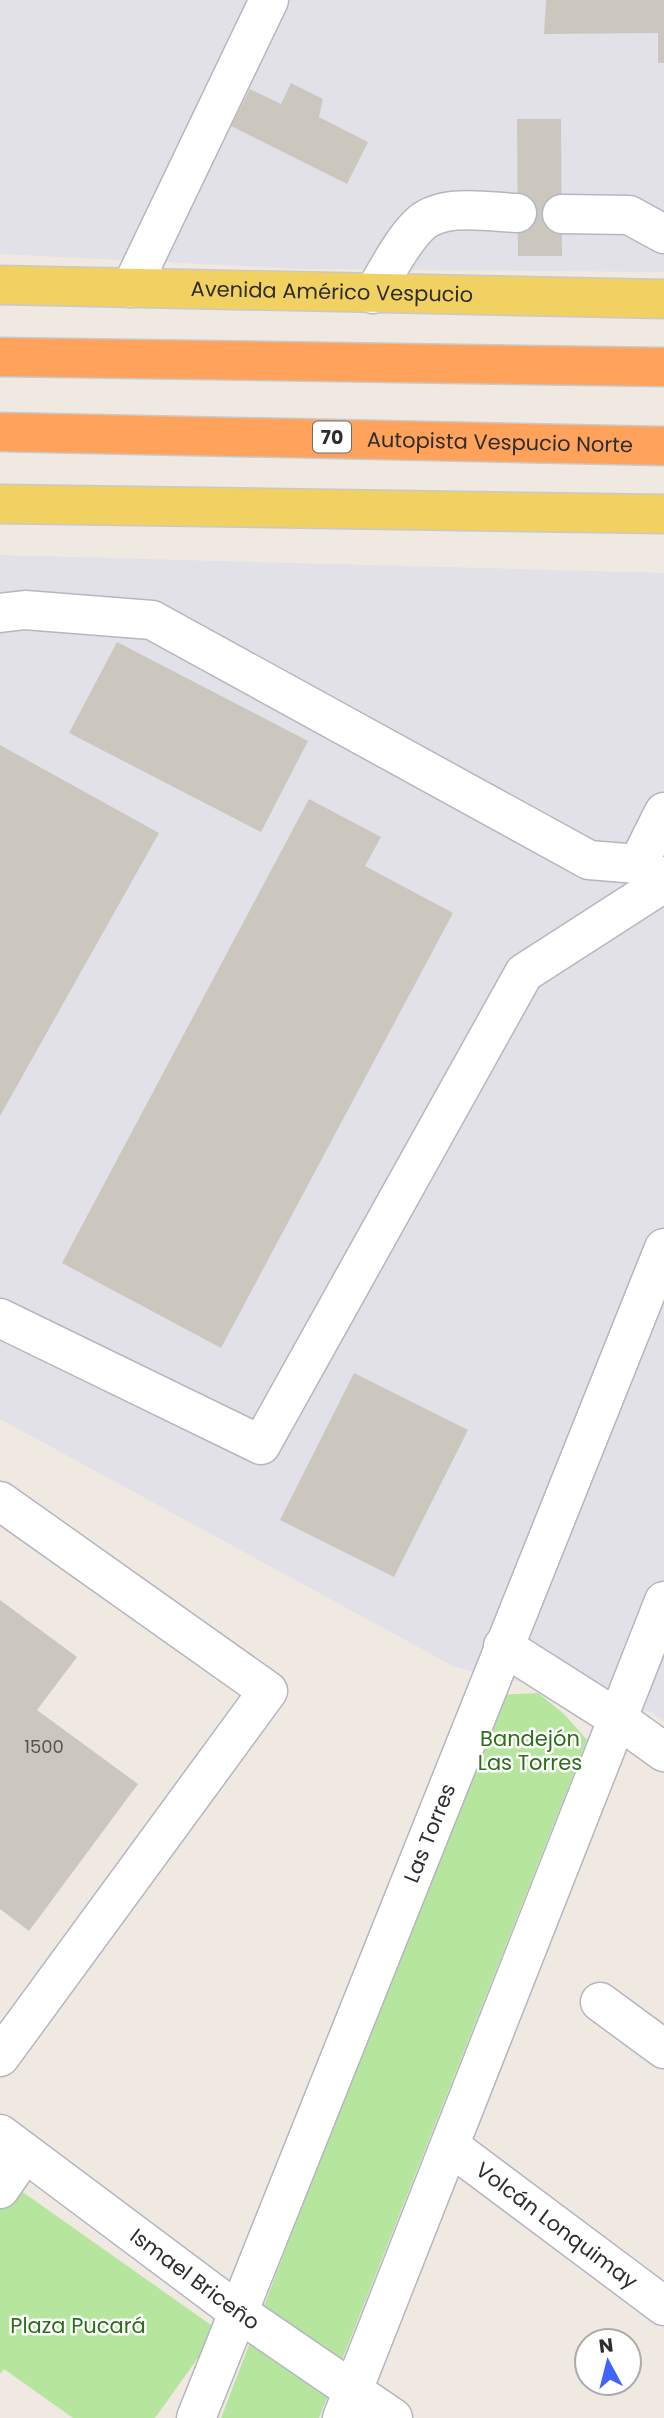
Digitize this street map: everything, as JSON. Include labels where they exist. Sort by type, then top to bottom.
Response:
[{"type":"highway","points":[[0,357],[664,367]]},
{"type":"highway","name":"Autopista Vespucio Norte","points":[[0,432],[664,446]]},
{"type":"main road","name":"Avenida Américo Vespucio","points":[[0,285],[664,299]]},
{"type":"main road","points":[[0,504],[664,514]]},
{"type":"street","points":[[131,288],[269,0]]},
{"type":"street","points":[[373,294],[414,231],[426,220],[450,212],[517,213]]},
{"type":"street","points":[[562,214],[629,215],[651,224],[664,234]]},
{"type":"street","points":[[0,612],[25,610],[152,620],[589,860],[638,864],[664,812]]},
{"type":"street","points":[[0,1318],[261,1445],[524,973],[659,886],[664,876]]},
{"type":"street","name":"Las Torres","points":[[196,2418],[664,1248]]},
{"type":"street","points":[[0,1501],[268,1692],[0,2057]]},
{"type":"street","points":[[348,2403],[664,1601]]},
{"type":"street","points":[[503,1646],[618,1719],[664,1752]]},
{"type":"street","points":[[600,2002],[664,2049]]},
{"type":"street","points":[[0,2189],[13,2143]]},
{"type":"street","name":"Ismael Briceño","points":[[13,2143],[238,2312],[348,2403],[393,2418]]},
{"type":"street","name":"Volcán Lonquimay","points":[[450,2146],[664,2306]]},
{"type":"shaded area","points":[[0,0],[664,0],[664,272],[300,269],[0,254]]},
{"type":"shaded area","points":[[0,555],[664,573],[664,1722],[651,1712],[455,1667],[0,1419]]},
{"type":"green space","name":"Bandejón Las Torres","points":[[538,1693],[564,1714],[587,1740],[319,2418],[221,2418],[498,1695]]},
{"type":"green space","name":"Plaza Pucará","points":[[0,2176],[218,2330],[155,2418],[73,2418],[4,2369],[0,2374]]},
{"type":"building","points":[[546,0],[664,0],[664,63],[658,63],[658,33],[544,34]]},
{"type":"building","points":[[291,83],[323,99],[319,117],[368,142],[347,184],[231,126],[250,89],[281,104]]},
{"type":"building","points":[[517,119],[561,119],[562,256],[518,256]]},
{"type":"building","points":[[117,642],[308,741],[261,832],[69,733]]},
{"type":"building","points":[[0,745],[159,833],[0,1116]]},
{"type":"building","points":[[309,799],[381,837],[365,866],[453,913],[221,1348],[62,1263]]},
{"type":"building","points":[[354,1373],[468,1430],[394,1577],[280,1520]]},
{"type":"building","points":[[0,1600],[77,1657],[37,1710],[138,1784],[29,1931],[0,1909]]}]
